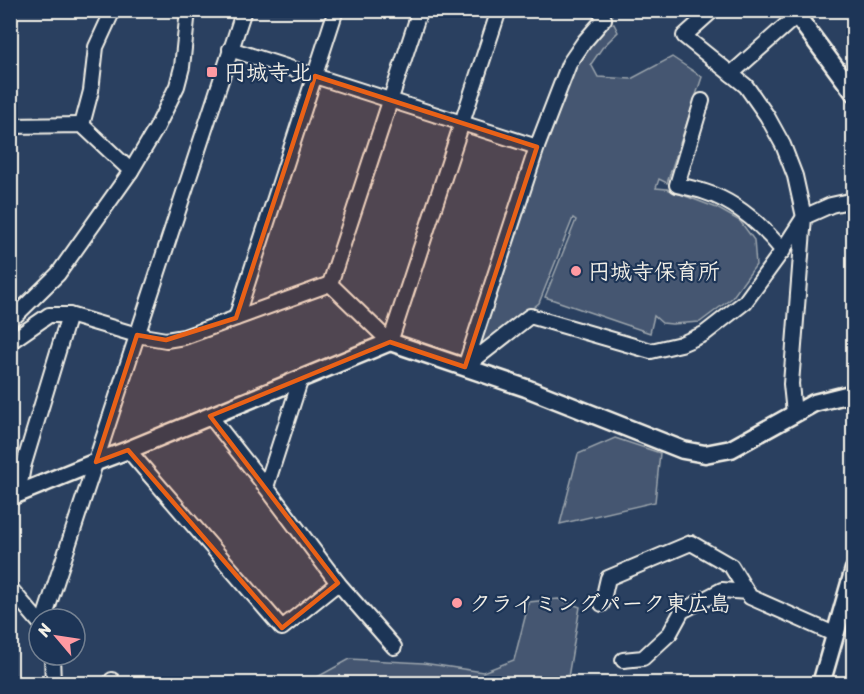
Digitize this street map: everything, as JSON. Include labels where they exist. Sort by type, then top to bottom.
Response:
[{"type":"street","points":[[82,125],[91,91],[96,47],[113,10]]},
{"type":"street","points":[[10,321],[58,274],[131,171],[156,129],[177,86],[182,68],[188,10]]},
{"type":"street","points":[[48,607],[244,10]]},
{"type":"street","points":[[236,318],[336,10]]},
{"type":"street","points":[[330,285],[420,10]]},
{"type":"street","points":[[14,495],[390,342],[499,10]]},
{"type":"street","points":[[465,367],[537,147],[569,64],[604,19],[600,10]]},
{"type":"street","points":[[713,10],[684,36],[746,86],[767,116],[783,145],[795,176],[804,217],[791,384],[794,414]]},
{"type":"street","points":[[730,74],[797,12],[854,93]]},
{"type":"street","points":[[230,49],[537,147]]},
{"type":"street","points":[[702,101],[677,185],[706,192],[747,214],[783,251]]},
{"type":"street","points":[[10,126],[82,125],[131,171]]},
{"type":"street","points":[[465,367],[530,316],[651,351],[681,344],[704,334],[745,302],[783,251],[804,217],[831,205],[854,200]]},
{"type":"street","points":[[10,342],[49,315],[69,315],[137,335],[166,340],[184,337],[330,285]]},
{"type":"street","points":[[330,285],[390,342],[526,388],[683,450],[705,454],[731,449],[814,403],[854,393]]},
{"type":"street","points":[[14,495],[69,315]]},
{"type":"street","points":[[267,487],[301,378]]},
{"type":"street","points":[[210,417],[267,487],[338,583],[394,647]]},
{"type":"street","points":[[128,450],[282,628],[338,583]]},
{"type":"street","points":[[602,604],[608,578],[692,543],[731,566],[750,597],[834,634]]},
{"type":"street","points":[[821,684],[854,569]]},
{"type":"street","points":[[10,588],[27,608]]},
{"type":"street","points":[[623,660],[643,658],[670,633],[682,611],[722,590],[747,592]]},
{"type":"street","points":[[52,667],[53,684]]},
{"type":"highlighted area","points":[[315,76],[537,147],[465,367],[390,342],[210,416],[338,583],[282,628],[128,450],[96,462],[137,335],[166,340],[236,318]]},
{"type":"shaded area","points":[[614,24],[618,32],[602,48],[591,64],[598,77],[631,79],[672,57],[702,77],[667,183],[659,179],[656,188],[667,189],[717,208],[740,221],[754,240],[756,265],[732,298],[700,322],[662,323],[654,316],[650,333],[545,297],[576,220],[573,218],[539,303],[480,351],[479,345],[535,171],[576,63],[604,25]]},
{"type":"shaded area","points":[[615,438],[660,453],[655,502],[560,524],[578,454]]},
{"type":"shaded area","points":[[558,599],[580,607],[567,683],[311,683],[310,681],[350,659],[423,663],[483,672],[514,660],[529,602]]},
{"type":"place","name":"円城寺北","points":[[212,72]]},
{"type":"place","name":"円城寺保育所","points":[[576,271]]},
{"type":"place","name":"クライミングパーク東広島","points":[[457,603]]}]
